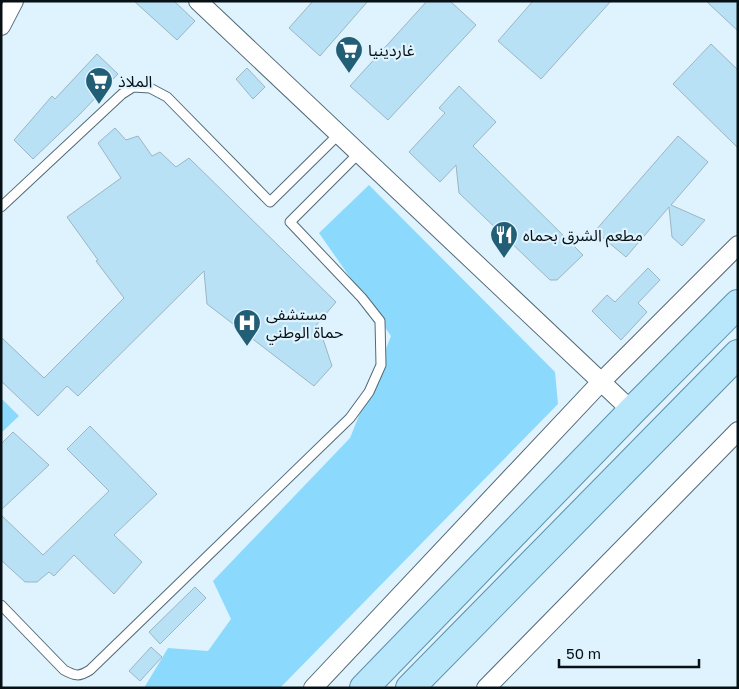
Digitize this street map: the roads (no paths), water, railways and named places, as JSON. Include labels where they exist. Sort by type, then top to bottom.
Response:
[{"type":"main road","points":[[364,688],[738,304]]},
{"type":"main road","points":[[410,688],[738,354]]},
{"type":"street","points":[[1,26],[14,1]]},
{"type":"street","points":[[198,1],[632,411]]},
{"type":"street","points":[[313,688],[602,382],[738,244]]},
{"type":"street","points":[[486,688],[738,431]]},
{"type":"lane","points":[[1,207],[122,94],[133,87],[150,88],[167,97],[270,202],[339,134]]},
{"type":"lane","points":[[1,605],[64,670],[74,675],[82,675],[90,670],[350,418],[369,392],[381,365],[380,321],[362,298],[290,222],[359,153]]},
{"type":"place","name":"غاردينيا","points":[[349,74]]},
{"type":"place","name":"الملاذ","points":[[99,105]]},
{"type":"place","name":"مطعم الشرق بحماه","points":[[504,259]]},
{"type":"place","name":"مستشفى حماة الوطني","points":[[247,347]]}]
